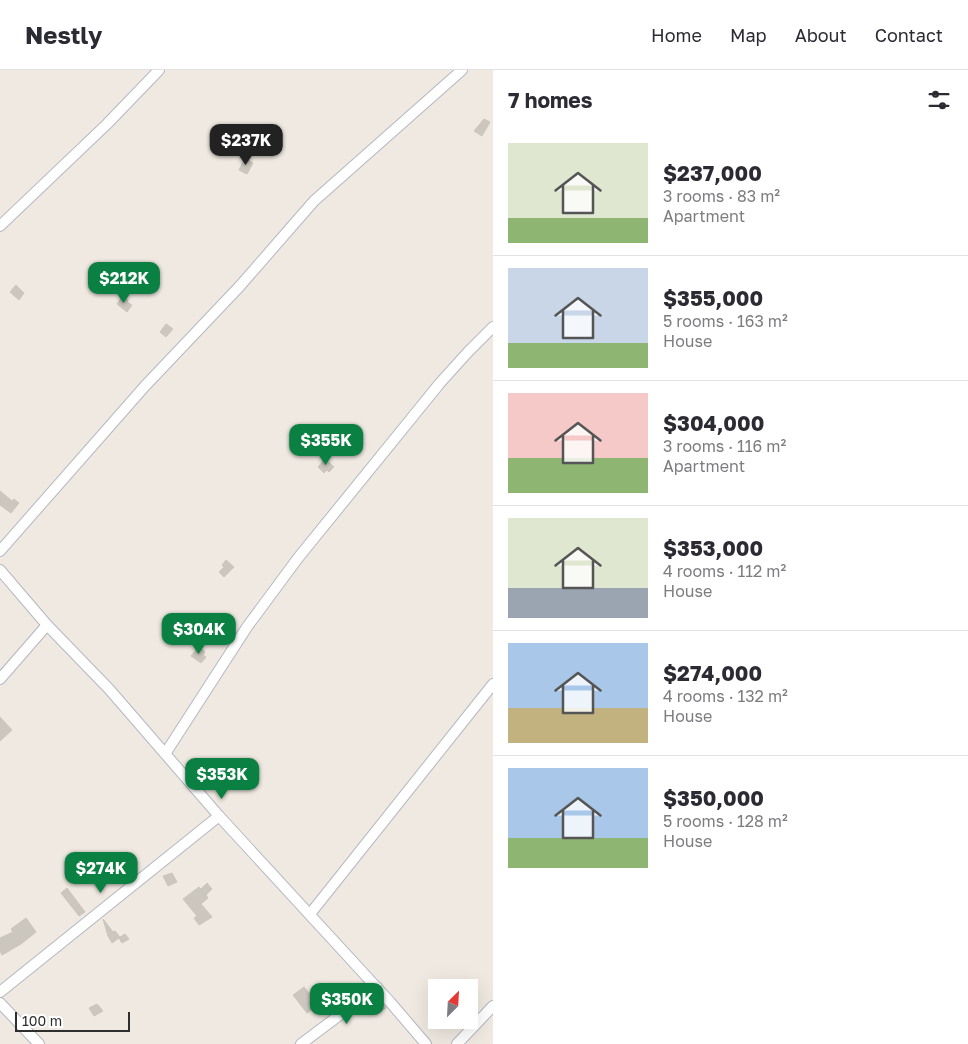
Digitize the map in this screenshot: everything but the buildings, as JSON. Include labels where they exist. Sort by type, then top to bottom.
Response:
[{"type":"street","points":[[0,226],[107,124],[159,70]]},
{"type":"street","points":[[0,551],[151,380],[234,292],[314,201],[462,70]]},
{"type":"street","points":[[165,754],[247,627],[298,558],[456,364],[493,327]]},
{"type":"street","points":[[0,570],[47,625],[109,689],[219,816],[377,987],[426,1044]]},
{"type":"street","points":[[0,678],[47,625]]},
{"type":"street","points":[[310,914],[493,684]]},
{"type":"street","points":[[0,992],[219,816]]},
{"type":"street","points":[[301,1044],[377,987]]},
{"type":"street","points":[[0,1002],[39,1044]]},
{"type":"street","points":[[457,1044],[493,1006]]}]
